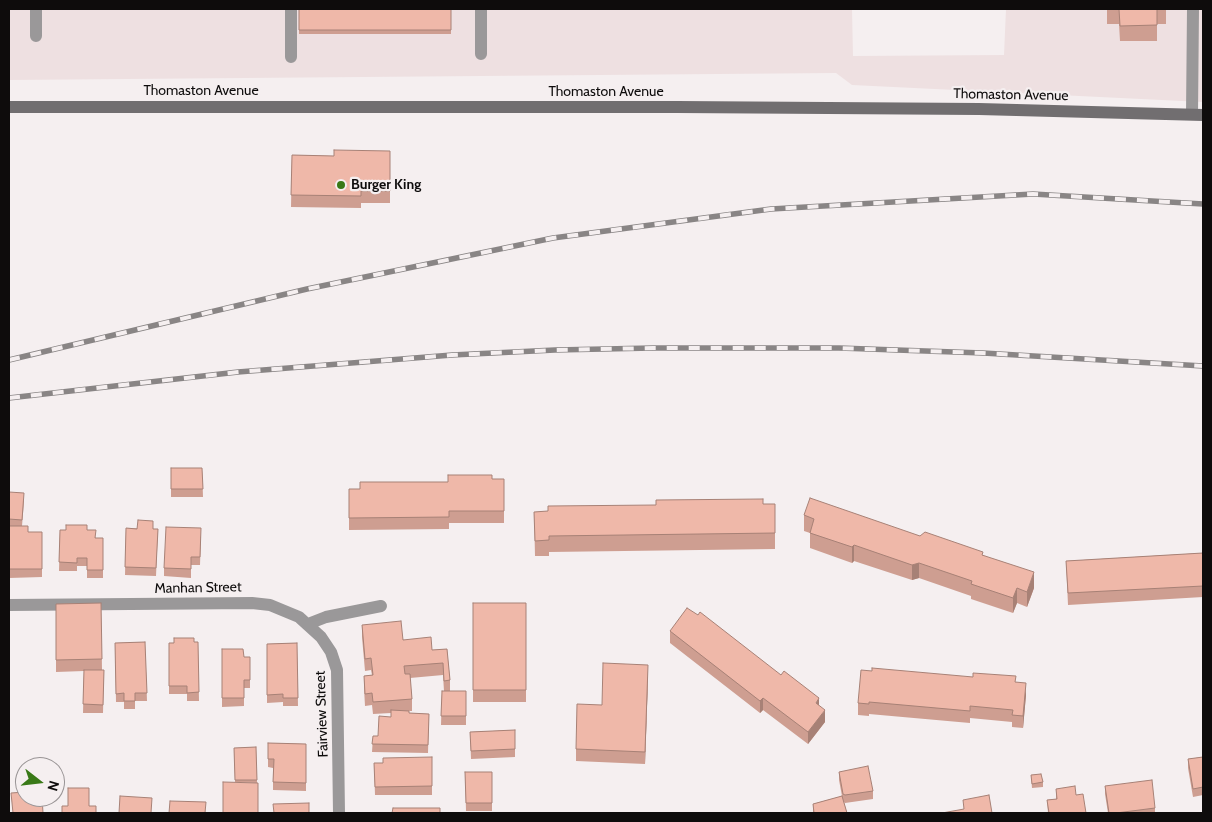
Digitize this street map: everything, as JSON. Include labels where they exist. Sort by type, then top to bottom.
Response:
[{"type":"main road","name":"Thomaston Avenue","points":[[9,107],[696,107],[989,109],[1198,115]]},
{"type":"street","points":[[36,9],[36,36]]},
{"type":"street","points":[[291,9],[291,57]]},
{"type":"street","points":[[480,9],[481,54]]},
{"type":"street","points":[[1193,9],[1198,115]]},
{"type":"street","name":"Manhan Street","points":[[9,605],[252,603],[280,608],[308,624]]},
{"type":"street","points":[[308,624],[326,617],[381,606]]},
{"type":"street","name":"Fairview Street","points":[[308,624],[327,645],[336,670],[339,813]]},
{"type":"shaded area","points":[[9,9],[852,9],[853,56],[1004,55],[1006,9],[1203,9],[1203,102],[852,85],[836,73],[9,80]]},
{"type":"building","points":[[299,9],[451,9],[451,30],[299,30]]},
{"type":"building","points":[[1119,9],[1157,9],[1157,25],[1120,26]]},
{"type":"building","name":"Burger King","points":[[334,150],[390,151],[390,191],[361,191],[361,196],[291,195],[292,155],[334,156]]},
{"type":"building","points":[[171,468],[202,468],[203,489],[171,489]]},
{"type":"building","points":[[448,475],[492,475],[492,479],[504,479],[504,511],[449,511],[449,517],[349,518],[349,489],[360,489],[360,482],[448,482]]},
{"type":"building","points":[[9,492],[24,493],[22,520],[9,519]]},
{"type":"building","points":[[810,498],[920,536],[925,532],[983,552],[982,555],[1034,572],[1027,592],[1017,588],[1013,598],[971,584],[972,581],[919,563],[912,565],[854,545],[852,547],[810,533],[814,519],[804,515]]},
{"type":"building","points":[[763,499],[763,504],[775,504],[775,533],[549,536],[549,540],[535,541],[534,512],[548,511],[548,506],[656,505],[656,500]]},
{"type":"building","points":[[138,520],[153,521],[153,529],[158,529],[156,568],[125,567],[126,528],[137,529]]},
{"type":"building","points":[[66,525],[87,525],[87,530],[96,530],[95,538],[103,538],[103,570],[87,570],[87,558],[77,558],[77,563],[59,562],[60,530],[66,530]]},
{"type":"building","points":[[9,526],[28,526],[28,532],[42,532],[42,569],[9,569]]},
{"type":"building","points":[[166,527],[201,528],[200,557],[191,557],[191,569],[164,568]]},
{"type":"building","points":[[1203,553],[1203,586],[1068,593],[1066,561]]},
{"type":"building","points":[[101,603],[102,659],[56,660],[56,604]]},
{"type":"building","points":[[473,603],[526,603],[526,690],[473,690]]},
{"type":"building","points":[[687,608],[698,615],[700,612],[781,675],[784,671],[819,698],[816,703],[825,710],[808,732],[763,698],[760,701],[670,631]]},
{"type":"building","points":[[401,621],[403,640],[431,637],[432,650],[447,649],[450,680],[444,681],[443,663],[404,666],[405,674],[410,674],[412,699],[373,702],[372,693],[365,694],[364,676],[373,675],[371,658],[365,659],[362,625]]},
{"type":"building","points":[[174,638],[194,638],[194,642],[198,642],[199,692],[187,693],[187,686],[169,686],[169,643],[174,643]]},
{"type":"building","points":[[145,642],[147,693],[135,693],[135,701],[124,701],[124,693],[116,694],[115,643]]},
{"type":"building","points":[[297,643],[298,698],[283,698],[283,694],[267,695],[267,644]]},
{"type":"building","points":[[222,649],[243,649],[244,657],[250,657],[250,680],[244,680],[244,698],[222,698]]},
{"type":"building","points":[[603,663],[648,665],[645,752],[576,749],[577,704],[602,705]]},
{"type":"building","points":[[872,668],[973,677],[973,673],[1016,676],[1015,682],[1026,683],[1023,716],[1012,715],[1013,710],[970,706],[970,711],[869,702],[869,704],[858,703],[861,670],[872,671]]},
{"type":"building","points":[[84,670],[104,670],[103,705],[83,704]]},
{"type":"building","points":[[442,691],[466,691],[466,716],[441,716]]},
{"type":"building","points":[[391,710],[429,714],[428,745],[372,744],[373,736],[378,736],[379,716],[391,717]]},
{"type":"building","points":[[515,730],[515,749],[471,751],[470,732]]},
{"type":"building","points":[[268,743],[306,744],[306,783],[273,782],[274,759],[268,759]]},
{"type":"building","points":[[256,747],[257,780],[235,780],[234,748]]},
{"type":"building","points":[[432,757],[432,786],[375,787],[374,763],[383,763],[383,758]]},
{"type":"building","points":[[1203,757],[1203,787],[1193,789],[1188,759]]},
{"type":"building","points":[[868,766],[873,791],[843,794],[839,772]]},
{"type":"building","points":[[465,772],[492,772],[492,803],[466,803]]},
{"type":"building","points":[[1041,774],[1043,782],[1032,784],[1031,775]]},
{"type":"building","points":[[1152,780],[1155,808],[1109,813],[1105,786]]},
{"type":"building","points":[[223,782],[258,783],[258,813],[223,813]]},
{"type":"building","points":[[1075,786],[1076,795],[1083,794],[1086,813],[1049,813],[1047,800],[1057,799],[1056,789]]},
{"type":"building","points":[[68,788],[89,788],[89,806],[96,806],[96,813],[62,813],[62,807],[68,806]]},
{"type":"building","points":[[11,793],[15,793],[15,807],[43,807],[43,813],[13,813]]},
{"type":"building","points":[[989,795],[992,813],[942,813],[964,809],[963,800]]},
{"type":"building","points":[[120,796],[152,798],[151,813],[119,813]]},
{"type":"building","points":[[842,796],[847,813],[814,813],[813,804]]},
{"type":"building","points":[[170,801],[206,802],[205,813],[169,813]]},
{"type":"building","points":[[309,803],[309,813],[274,813],[273,804]]},
{"type":"building","points":[[393,808],[440,808],[440,813],[392,813]]},
{"type":"railway","points":[[9,360],[307,289],[553,238],[771,209],[1033,194],[1203,204]]},
{"type":"railway","points":[[9,398],[238,372],[452,355],[555,350],[839,348],[983,353],[1203,366]]},
{"type":"place","name":"Burger King","points":[[341,185]]}]
